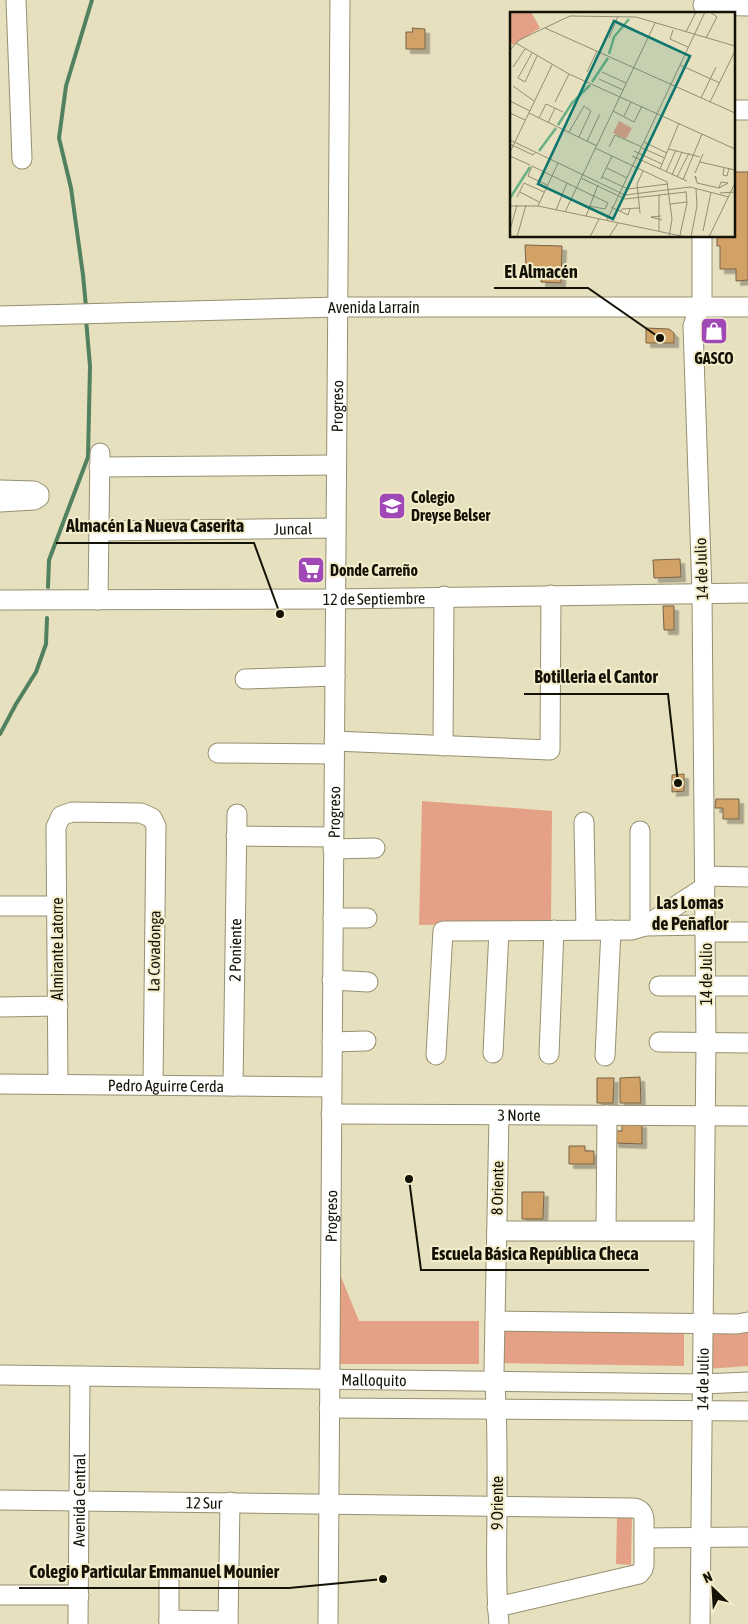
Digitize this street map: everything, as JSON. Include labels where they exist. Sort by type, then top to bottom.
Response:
[{"type":"street","points":[[16,0],[22,159]]},
{"type":"street","name":"Progreso","points":[[328,1624],[340,0]]},
{"type":"street","points":[[703,6],[748,6]]},
{"type":"street","name":"14 de Julio","points":[[700,1624],[706,986],[702,593],[694,326],[702,299],[702,238]]},
{"type":"street","name":"Avenida Larraín","points":[[0,316],[338,307],[748,307]]},
{"type":"street","points":[[98,600],[99,460],[336,465]]},
{"type":"street","points":[[0,490],[34,492],[39,497],[34,500],[0,502]]},
{"type":"street","name":"Juncal","points":[[99,531],[336,528]]},
{"type":"street","name":"12 de Septiembre","points":[[0,600],[335,599],[748,593]]},
{"type":"street","points":[[218,753],[443,746],[550,750],[551,595]]},
{"type":"street","points":[[443,746],[444,596]]},
{"type":"street","points":[[245,679],[334,676]]},
{"type":"street","name":"La Covadonga","points":[[62,816],[72,812],[141,813],[152,818],[156,826],[153,1085]]},
{"type":"street","name":"2 Poniente","points":[[233,1086],[237,814]]},
{"type":"street","name":"Almirante Latorre","points":[[58,1084],[56,827],[62,816]]},
{"type":"street","points":[[584,822],[586,930]]},
{"type":"street","points":[[640,831],[643,927]]},
{"type":"street","points":[[236,836],[375,848]]},
{"type":"street","points":[[643,927],[705,882],[748,876]]},
{"type":"street","points":[[0,906],[57,906]]},
{"type":"street","points":[[333,918],[367,918]]},
{"type":"street","points":[[436,1055],[443,931],[632,930],[643,927],[748,932]]},
{"type":"street","points":[[549,1054],[554,930]]},
{"type":"street","points":[[605,1056],[611,930]]},
{"type":"street","points":[[492,1053],[499,931]]},
{"type":"street","points":[[332,980],[368,982]]},
{"type":"street","points":[[659,986],[748,986]]},
{"type":"street","points":[[0,1007],[58,1006]]},
{"type":"street","points":[[332,1042],[366,1041]]},
{"type":"street","points":[[659,1042],[748,1043]]},
{"type":"street","name":"Pedro Aguirre Cerda","points":[[0,1084],[331,1086]]},
{"type":"street","name":"3 Norte","points":[[331,1114],[748,1116]]},
{"type":"street","name":"8 Oriente","points":[[495,1382],[499,1115]]},
{"type":"street","points":[[606,1115],[606,1231]]},
{"type":"street","points":[[496,1231],[704,1231]]},
{"type":"street","points":[[495,1321],[737,1324],[748,1322]]},
{"type":"street","name":"Malloquito","points":[[0,1375],[703,1384],[748,1382]]},
{"type":"street","name":"Avenida Central","points":[[78,1624],[80,1376]]},
{"type":"street","name":"9 Oriente","points":[[495,1382],[498,1616]]},
{"type":"street","points":[[329,1408],[748,1411]]},
{"type":"street","name":"12 Sur","points":[[0,1500],[633,1508],[641,1511],[644,1516],[644,1538]]},
{"type":"street","points":[[169,1581],[169,1622],[228,1622],[230,1502]]},
{"type":"street","points":[[498,1616],[639,1574],[644,1569],[644,1538],[748,1537]]},
{"type":"street","points":[[0,1595],[78,1595]]},
{"type":"shaded area","points":[[422,801],[552,811],[551,923],[419,925]]},
{"type":"shaded area","points":[[335,1262],[359,1321],[479,1321],[479,1364],[336,1364]]},
{"type":"shaded area","points":[[748,1327],[748,1366],[706,1369],[706,1332]]},
{"type":"shaded area","points":[[496,1329],[684,1330],[684,1366],[495,1363]]},
{"type":"shaded area","points":[[617,1518],[632,1518],[631,1565],[616,1564]]},
{"type":"building","points":[[412,28],[425,29],[425,49],[406,49],[406,32],[413,32]]},
{"type":"building","points":[[736,172],[748,172],[748,280],[736,281],[736,269],[720,269],[720,246],[717,246],[717,238],[736,238]]},
{"type":"building","points":[[525,245],[562,246],[561,283],[541,282],[542,268],[526,268]]},
{"type":"building","name":"GASCO","points":[[706,326],[722,326],[722,337],[706,337]]},
{"type":"building","points":[[646,328],[669,329],[674,333],[674,343],[646,343]]},
{"type":"building","points":[[680,559],[681,577],[654,578],[653,560]]},
{"type":"building","points":[[663,606],[674,606],[674,630],[664,630]]},
{"type":"building","points":[[684,774],[684,791],[672,792],[672,775]]},
{"type":"building","points":[[716,799],[739,799],[739,819],[723,819],[723,808],[715,808]]},
{"type":"building","points":[[640,1077],[641,1103],[620,1103],[620,1078]]},
{"type":"building","points":[[597,1078],[614,1078],[613,1103],[597,1103]]},
{"type":"building","points":[[622,1123],[642,1123],[642,1144],[614,1143],[614,1131],[622,1131]]},
{"type":"building","points":[[569,1146],[585,1146],[585,1151],[594,1151],[594,1164],[569,1164]]},
{"type":"building","points":[[522,1192],[544,1192],[543,1219],[522,1219]]},
{"type":"waterway","points":[[86,307],[71,188],[59,138],[66,86],[92,0]]},
{"type":"waterway","points":[[48,587],[49,560],[88,457],[90,366],[86,319]]},
{"type":"waterway","points":[[0,734],[36,672],[46,644],[47,618]]},
{"type":"place","name":"GASCO","points":[[714,331]]},
{"type":"place","name":"El Almacén","points":[[660,338]]},
{"type":"place","name":"Colegio Dreyse Belser","points":[[392,506]]},
{"type":"place","name":"Donde Carreño","points":[[311,570]]},
{"type":"place","name":"Almacén La Nueva Caserita","points":[[280,614]]},
{"type":"place","name":"Botilleria el Cantor","points":[[678,783]]},
{"type":"place","name":"Escuela Básica República Checa","points":[[409,1179]]},
{"type":"place","name":"Colegio Particular Emmanuel Mounier","points":[[383,1579]]},
{"type":"district","name":"Las Lomas de Peñaflor","points":[[690,912]]}]
